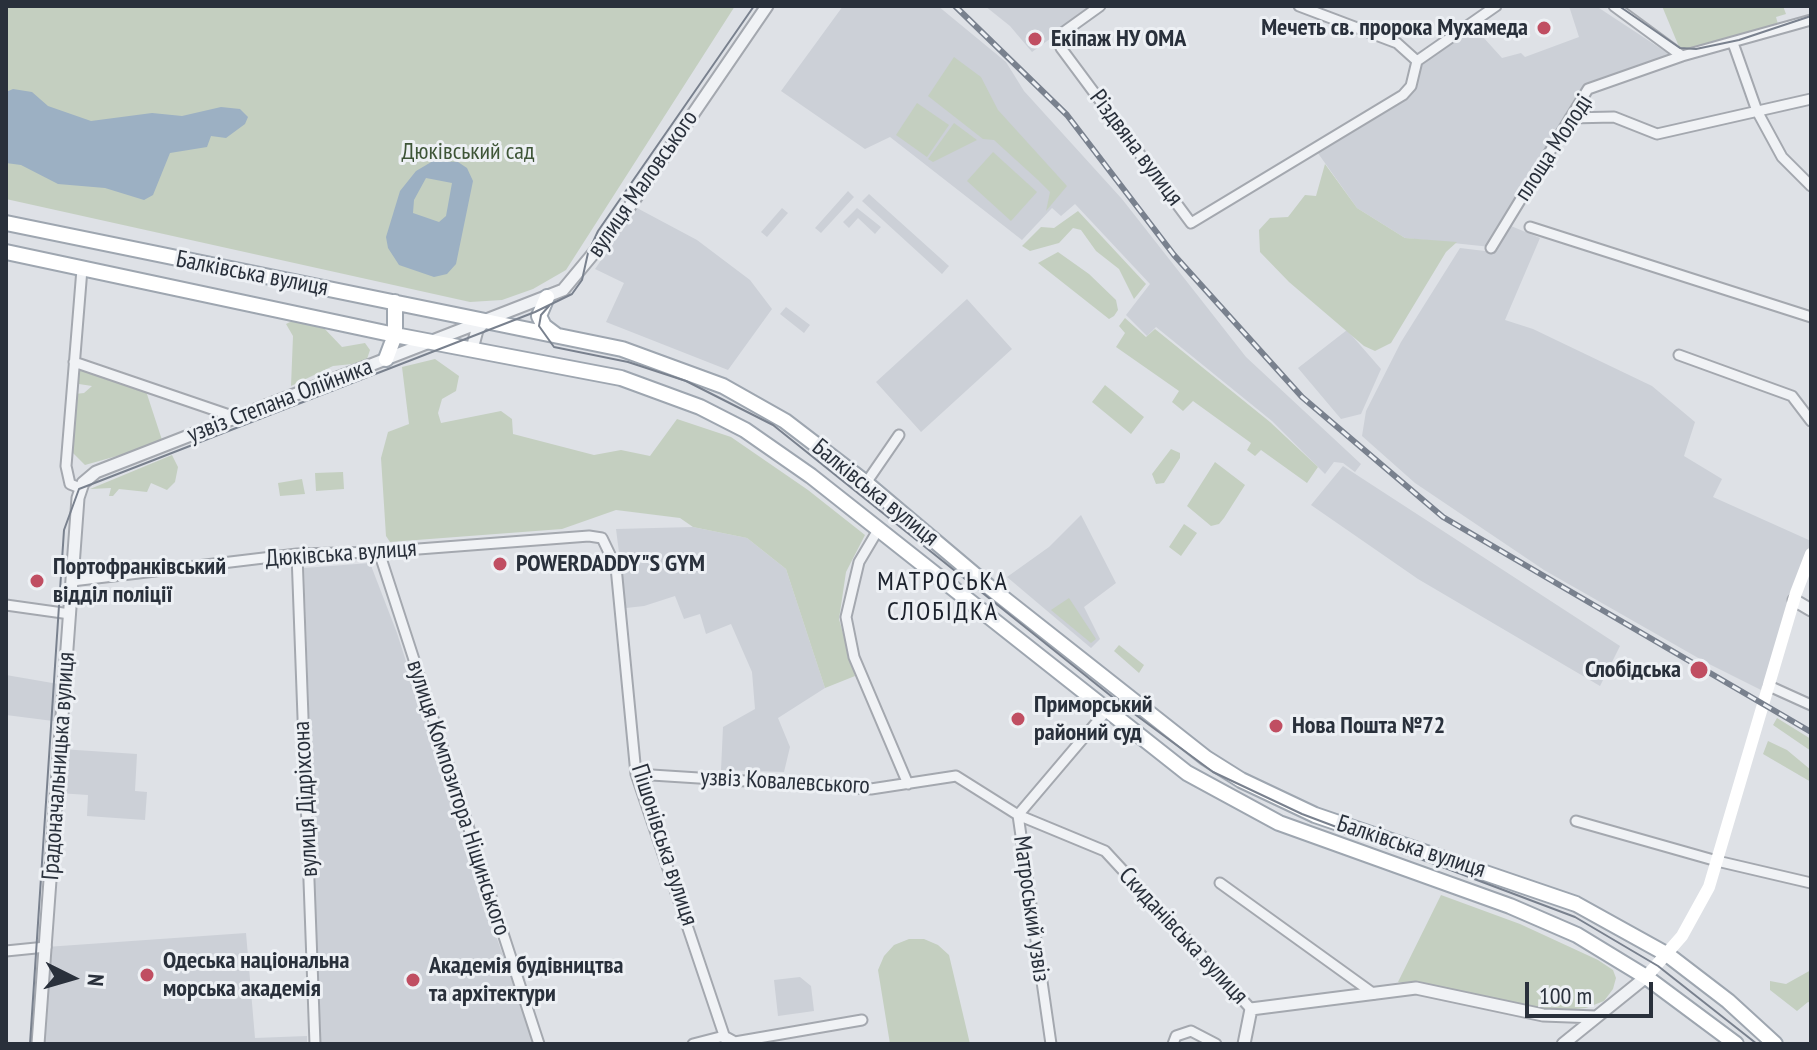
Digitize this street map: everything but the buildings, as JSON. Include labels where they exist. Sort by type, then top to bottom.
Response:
[{"type":"main road","name":"Балківська вулиця","points":[[6,223],[622,349],[723,386],[785,421],[866,483],[1134,702],[1206,758],[1241,780],[1315,815],[1545,891],[1668,955],[1728,1001],[1775,1044]]},
{"type":"main road","name":"Балківська вулиця","points":[[6,252],[395,335],[621,378],[700,407],[745,430],[811,476],[1187,773],[1238,804],[1318,838],[1547,921],[1608,952],[1736,1044]]},
{"type":"main road","points":[[547,297],[539,316],[544,326],[560,337]]},
{"type":"main road","points":[[386,359],[395,335],[395,302]]},
{"type":"main road","points":[[1646,977],[1668,955],[1695,913],[1717,861],[1794,600],[1811,554]]},
{"type":"street","name":"вулиця Маловського","points":[[486,321],[563,290],[576,278],[767,6]]},
{"type":"street","name":"Різдвяна вулиця","points":[[1100,6],[1061,34],[1061,48],[1191,223],[1403,95],[1411,86],[1417,61]]},
{"type":"street","points":[[1299,6],[1397,43],[1417,61],[1496,6]]},
{"type":"street","points":[[1614,6],[1682,56]]},
{"type":"street","name":"площа Молоді","points":[[1491,248],[1588,89],[1682,56],[1811,20]]},
{"type":"street","points":[[1733,43],[1757,111],[1782,157],[1811,186]]},
{"type":"street","points":[[1570,118],[1614,117],[1657,134],[1811,99]]},
{"type":"street","points":[[1530,227],[1811,317]]},
{"type":"street","points":[[80,488],[67,477],[82,269]]},
{"type":"street","points":[[472,349],[477,330],[486,321]]},
{"type":"street","name":"узвіз Степана Олійника","points":[[80,488],[96,472],[427,341],[486,321]]},
{"type":"street","points":[[1679,355],[1792,396],[1811,421]]},
{"type":"street","points":[[74,362],[238,418]]},
{"type":"street","points":[[866,483],[899,435]]},
{"type":"street","name":"Градоначальницька вулиця","points":[[38,1044],[80,488]]},
{"type":"street","points":[[878,530],[859,562],[846,617],[854,657],[908,784]]},
{"type":"street","name":"Дюківська вулиця","points":[[72,581],[297,554],[379,552],[589,536],[602,538],[607,547]]},
{"type":"street","name":"Пішонівська вулиця","points":[[607,547],[616,567],[636,774],[726,1040]]},
{"type":"street","name":"вулиця Композитора Ніщинського","points":[[379,552],[539,1044]]},
{"type":"street","name":"вулиця Дідріхсона","points":[[297,554],[315,1044]]},
{"type":"street","points":[[1794,600],[1811,610]]},
{"type":"street","points":[[6,605],[70,614]]},
{"type":"street","points":[[1769,686],[1811,705]]},
{"type":"street","name":"Матроський узвіз","points":[[1051,1044],[1018,815],[1108,709]]},
{"type":"street","name":"узвіз Ковалевського","points":[[636,774],[871,789],[956,776],[1018,815]]},
{"type":"street","name":"Скиданівська вулиця","points":[[1018,815],[1105,851],[1251,1009],[1416,988],[1543,1015],[1596,1017]]},
{"type":"street","points":[[1576,821],[1717,861],[1811,883]]},
{"type":"street","points":[[1220,883],[1374,994]]},
{"type":"street","points":[[6,951],[46,947]]},
{"type":"street","points":[[1563,1044],[1646,977]]},
{"type":"street","points":[[1244,1044],[1251,1009]]},
{"type":"street","points":[[693,1044],[726,1040],[735,1042],[862,1020]]},
{"type":"street","points":[[1173,1044],[1176,1036],[1191,1031],[1216,1044]]},
{"type":"shaded area","points":[[843,6],[938,6],[1006,62],[1024,91],[1122,199],[1246,357],[1361,464],[1355,472],[1343,463],[1334,462],[1325,474],[1272,421],[1156,327],[1147,336],[1126,315],[1150,284],[1075,204],[1061,216],[1052,208],[1022,240],[890,137],[865,149],[781,91]]},
{"type":"shaded area","name":"Екіпаж НУ ОМА","points":[[985,6],[1095,6],[1032,52],[1010,26]]},
{"type":"shaded area","points":[[1569,6],[1596,6],[1672,56],[1591,84],[1491,247],[1405,238],[1357,208],[1315,149],[1407,92],[1418,80],[1422,63],[1474,27],[1502,58],[1521,53],[1525,57],[1579,37]]},
{"type":"shaded area","points":[[848,191],[854,197],[821,233],[815,228]]},
{"type":"shaded area","points":[[869,194],[949,266],[942,274],[862,201]]},
{"type":"shaded area","points":[[637,208],[697,240],[750,280],[772,309],[728,370],[606,322],[624,283],[595,269]]},
{"type":"shaded area","points":[[782,208],[788,213],[767,237],[761,232]]},
{"type":"shaded area","points":[[857,208],[881,227],[875,234],[858,218],[849,228],[843,222]]},
{"type":"shaded area","points":[[1511,226],[1540,238],[1505,320],[1533,329],[1652,386],[1695,422],[1684,456],[1722,479],[1713,497],[1811,541],[1765,692],[1707,663],[1544,570],[1415,483],[1362,436],[1366,411],[1401,342],[1460,248],[1493,252]]},
{"type":"shaded area","points":[[967,299],[1012,349],[921,432],[876,382]]},
{"type":"shaded area","points":[[786,307],[810,325],[804,333],[780,314]]},
{"type":"shaded area","points":[[1347,330],[1381,369],[1361,414],[1341,419],[1298,368]]},
{"type":"shaded area","points":[[1343,466],[1620,646],[1600,686],[1418,579],[1311,505]]},
{"type":"shaded area","points":[[1081,515],[1116,583],[1084,607],[1100,639],[1091,648],[1007,577],[1049,547]]},
{"type":"shaded area","points":[[693,527],[747,538],[786,569],[825,688],[778,718],[790,747],[784,772],[721,770],[723,727],[755,709],[752,672],[731,624],[706,634],[700,614],[684,619],[675,596],[626,608],[616,529]]},
{"type":"shaded area","points":[[370,563],[397,633],[474,875],[535,1044],[314,1044],[315,877],[304,568]]},
{"type":"shaded area","points":[[6,675],[64,685],[61,722],[6,715]]},
{"type":"shaded area","points":[[61,749],[137,754],[135,791],[147,792],[145,820],[87,816],[88,795],[58,793]]},
{"type":"shaded area","name":"Одеська національна морська академія","points":[[246,933],[255,1038],[307,1036],[307,1044],[39,1044],[46,947]]},
{"type":"shaded area","points":[[800,977],[811,986],[814,1011],[778,1016],[774,980]]},
{"type":"green space","name":"Дюківський сад","points":[[6,6],[735,6],[566,270],[533,289],[502,300],[470,302],[6,199]]},
{"type":"green space","points":[[1662,6],[1783,6],[1786,14],[1776,17],[1779,28],[1682,54]]},
{"type":"green space","points":[[954,57],[981,77],[998,110],[1067,186],[1046,211],[1050,192],[1038,180],[994,140],[983,139],[928,96]]},
{"type":"green space","points":[[917,103],[949,125],[927,157],[896,135]]},
{"type":"green space","points":[[954,123],[977,140],[933,162],[928,159]]},
{"type":"green space","points":[[993,152],[1037,192],[1011,221],[967,181]]},
{"type":"green space","points":[[1325,164],[1357,208],[1405,238],[1457,242],[1446,252],[1391,343],[1375,351],[1364,346],[1289,282],[1260,252],[1259,230],[1270,218],[1288,217],[1305,195],[1316,196]]},
{"type":"green space","points":[[1078,211],[1146,284],[1134,299],[1119,269],[1096,251],[1081,230],[1073,228],[1059,243],[1030,251],[1022,246],[1041,227],[1054,228]]},
{"type":"green space","points":[[1058,252],[1089,274],[1116,300],[1118,310],[1114,316],[1109,319],[1038,263]]},
{"type":"green space","points":[[1125,318],[1146,337],[1155,329],[1270,422],[1318,467],[1307,483],[1261,450],[1255,456],[1247,450],[1251,443],[1193,401],[1183,411],[1172,402],[1179,391],[1116,347],[1125,333],[1119,326]]},
{"type":"green space","points":[[296,319],[306,325],[322,326],[342,347],[365,343],[370,350],[367,359],[362,363],[333,366],[291,386],[293,336],[286,324]]},
{"type":"green space","points":[[435,359],[459,376],[456,391],[442,399],[438,413],[441,423],[501,411],[512,419],[513,434],[594,455],[621,450],[650,456],[677,419],[731,437],[808,490],[865,535],[846,572],[839,619],[855,676],[825,688],[786,569],[747,538],[693,527],[680,518],[616,510],[562,529],[390,542],[386,536],[381,458],[388,432],[409,424],[402,367]]},
{"type":"green space","points":[[77,367],[145,388],[163,443],[85,465],[72,452],[75,394],[84,393],[92,386],[79,384]]},
{"type":"green space","points":[[1105,385],[1144,417],[1131,434],[1092,402]]},
{"type":"green space","points":[[1171,449],[1180,453],[1180,458],[1164,483],[1156,484],[1152,474]]},
{"type":"green space","points":[[172,455],[178,467],[175,482],[167,490],[151,483],[147,492],[119,489],[113,496],[109,496],[111,488],[90,489]]},
{"type":"green space","points":[[1215,462],[1245,485],[1224,518],[1219,524],[1211,526],[1187,506]]},
{"type":"green space","points":[[343,472],[344,489],[316,491],[315,473]]},
{"type":"green space","points":[[302,479],[305,494],[280,496],[278,483]]},
{"type":"green space","points":[[1184,524],[1197,533],[1181,556],[1169,547]]},
{"type":"green space","points":[[1069,598],[1096,639],[1091,643],[1051,610]]},
{"type":"green space","points":[[1119,645],[1144,665],[1139,673],[1114,651]]},
{"type":"green space","points":[[1777,718],[1811,739],[1811,751],[1773,725]]},
{"type":"green space","points":[[1768,741],[1787,750],[1811,770],[1811,782],[1763,754]]},
{"type":"green space","points":[[1441,895],[1520,924],[1598,960],[1613,970],[1616,978],[1613,989],[1604,1001],[1586,1008],[1544,1012],[1398,982]]},
{"type":"green space","points":[[909,939],[924,939],[938,945],[949,955],[970,1044],[890,1044],[878,970],[884,956],[894,945]]},
{"type":"green space","points":[[1811,970],[1811,1003],[1797,1011],[1770,990],[1770,981],[1786,984]]},
{"type":"water","points":[[13,89],[32,92],[48,106],[91,121],[152,113],[182,116],[221,107],[240,109],[248,117],[245,124],[226,138],[211,136],[207,147],[170,153],[153,195],[144,200],[105,188],[58,184],[21,165],[6,163],[6,92]]},
{"type":"water","points":[[433,161],[458,162],[467,168],[473,181],[456,264],[447,274],[434,277],[399,265],[388,248],[386,237],[400,191],[416,171]],"holes":[[[426,178],[452,183],[446,216],[439,222],[413,213],[414,200]]]},
{"type":"tram line","points":[[30,1044],[64,530],[79,489],[535,312],[572,294],[582,280],[588,253],[598,231],[754,6]]},
{"type":"tram line","points":[[1619,6],[1680,48],[1696,49],[1739,40],[1811,16]]},
{"type":"tram line","points":[[549,306],[541,315],[539,326],[554,347],[628,362],[686,381],[773,425],[1121,704],[1213,772],[1302,814],[1575,917],[1658,966],[1757,1044]]},
{"type":"railway","points":[[955,6],[1067,115],[1174,255],[1302,397],[1443,517],[1811,732]]},
{"type":"place","name":"Мечеть св. пророка Мухамеда","points":[[1544,28]]},
{"type":"place","name":"Екіпаж НУ ОМА","points":[[1035,39]]},
{"type":"place","name":"POWERDADDY\"S GYM","points":[[500,564]]},
{"type":"place","name":"Портофранківський відділ поліції","points":[[37,581]]},
{"type":"place","name":"Слобідська","points":[[1699,670]]},
{"type":"place","name":"Приморський районий суд","points":[[1018,719]]},
{"type":"place","name":"Нова Пошта №72","points":[[1276,726]]},
{"type":"place","name":"Одеська національна морська академія","points":[[147,975]]},
{"type":"place","name":"Академія будівництва та архітектури","points":[[413,980]]},
{"type":"district","name":"МАТРОСЬКА СЛОБІДКА","points":[[943,598]]}]
